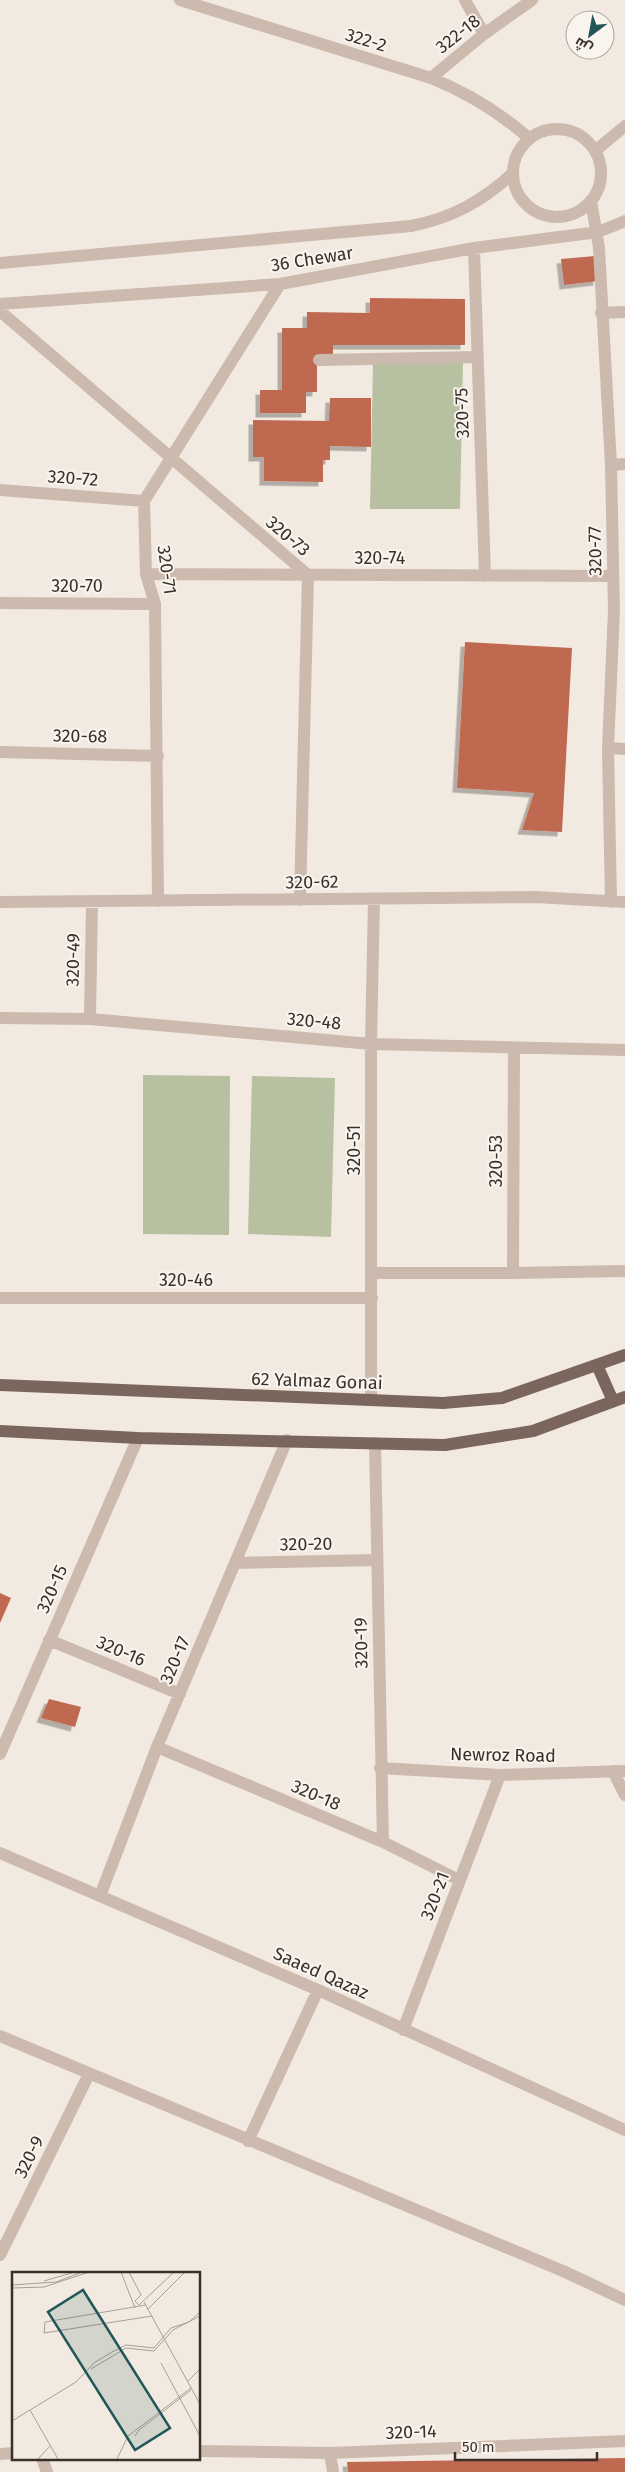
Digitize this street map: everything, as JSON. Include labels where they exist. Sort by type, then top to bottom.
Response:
[{"type":"main road","name":"62 Yalmaz Gonai","points":[[0,1385],[443,1403],[502,1398],[625,1354]]},
{"type":"main road","points":[[597,1365],[612,1401]]},
{"type":"main road","points":[[0,1431],[138,1438],[445,1445],[533,1431],[625,1397]]},
{"type":"street","name":"322-2","points":[[180,0],[431,78],[483,103],[529,138]]},
{"type":"street","points":[[465,0],[484,34]]},
{"type":"street","name":"322-18","points":[[431,78],[484,34],[532,0]]},
{"type":"street","points":[[595,151],[625,126]]},
{"type":"street","points":[[553,129],[565,130],[578,134],[588,141],[595,151],[600,164],[601,177],[598,190],[591,201],[580,211],[565,216],[550,216],[535,211],[523,201],[516,188],[513,173],[515,160],[520,148],[529,138],[553,129]]},
{"type":"street","points":[[0,263],[411,226],[449,216],[467,208],[491,192],[513,173]]},
{"type":"street","name":"320-77","points":[[591,201],[598,232],[601,313],[611,465],[613,576],[619,610],[608,748],[611,902]]},
{"type":"street","points":[[535,240],[551,230],[565,216]]},
{"type":"street","name":"36 Chewar","points":[[0,304],[280,284],[474,248],[598,232],[625,221]]},
{"type":"street","name":"320-75","points":[[474,248],[485,576]]},
{"type":"street","points":[[144,501],[169,457],[280,284]]},
{"type":"street","name":"320-73","points":[[0,311],[308,575],[300,900]]},
{"type":"street","points":[[601,313],[625,312]]},
{"type":"street","points":[[319,360],[478,357]]},
{"type":"street","points":[[611,465],[625,464]]},
{"type":"street","name":"320-72","points":[[0,490],[144,501]]},
{"type":"street","name":"320-71","points":[[144,501],[146,574],[155,604],[158,901]]},
{"type":"street","name":"320-74","points":[[146,574],[613,576]]},
{"type":"street","name":"320-70","points":[[0,603],[155,604]]},
{"type":"street","points":[[608,748],[625,749]]},
{"type":"street","name":"320-68","points":[[0,752],[158,756]]},
{"type":"street","name":"320-62","points":[[0,902],[535,897],[625,902]]},
{"type":"street","name":"320-51","points":[[371,1400],[373,1272],[371,1044],[374,899]]},
{"type":"street","name":"320-49","points":[[90,1019],[92,902]]},
{"type":"street","name":"320-48","points":[[0,1018],[90,1019],[371,1044],[625,1050]]},
{"type":"street","name":"320-53","points":[[513,1274],[514,1048]]},
{"type":"street","points":[[373,1272],[513,1274],[625,1271]]},
{"type":"street","name":"320-46","points":[[0,1298],[372,1298]]},
{"type":"street","name":"320-15","points":[[0,1754],[138,1438]]},
{"type":"street","name":"320-17","points":[[100,1896],[158,1747],[234,1562],[288,1440]]},
{"type":"street","name":"320-19","points":[[375,1443],[380,1768],[383,1842]]},
{"type":"street","name":"320-20","points":[[234,1562],[378,1560]]},
{"type":"street","name":"320-16","points":[[49,1640],[180,1694]]},
{"type":"street","name":"320-18","points":[[158,1747],[383,1842],[459,1880]]},
{"type":"street","name":"Newroz Road","points":[[380,1768],[500,1775],[619,1771]]},
{"type":"street","points":[[619,1771],[625,1795]]},
{"type":"street","name":"320-21","points":[[403,2030],[500,1775]]},
{"type":"street","name":"Saaed Qazaz","points":[[0,1853],[318,1990],[625,2130]]},
{"type":"street","points":[[248,2141],[318,1990]]},
{"type":"street","points":[[0,2036],[563,2271],[625,2300]]},
{"type":"street","name":"320-9","points":[[0,2255],[90,2074]]},
{"type":"street","name":"320-14","points":[[200,2451],[330,2453],[625,2441]]},
{"type":"street","points":[[330,2453],[333,2472]]},
{"type":"street","points":[[43,2460],[47,2472]]},
{"type":"green space","points":[[463,363],[460,509],[370,509],[373,364]]},
{"type":"green space","points":[[143,1075],[230,1076],[229,1235],[143,1234]]},
{"type":"green space","points":[[252,1076],[335,1078],[331,1237],[248,1234]]},
{"type":"building","points":[[595,256],[598,281],[564,285],[561,259]]},
{"type":"building","points":[[370,298],[465,299],[465,345],[333,345],[333,359],[317,359],[317,392],[306,392],[306,413],[260,413],[260,390],[282,390],[282,328],[307,328],[307,312],[370,313]]},
{"type":"building","points":[[330,398],[371,398],[371,447],[330,446],[330,460],[323,460],[323,482],[264,481],[264,457],[253,457],[253,420],[329,421]]},
{"type":"building","points":[[465,642],[572,648],[562,832],[522,830],[534,793],[457,788]]},
{"type":"building","points":[[0,1593],[11,1598],[0,1623]]},
{"type":"building","points":[[49,1699],[81,1707],[75,1727],[41,1718]]},
{"type":"building","points":[[625,2458],[625,2472],[348,2472],[347,2462]]}]
